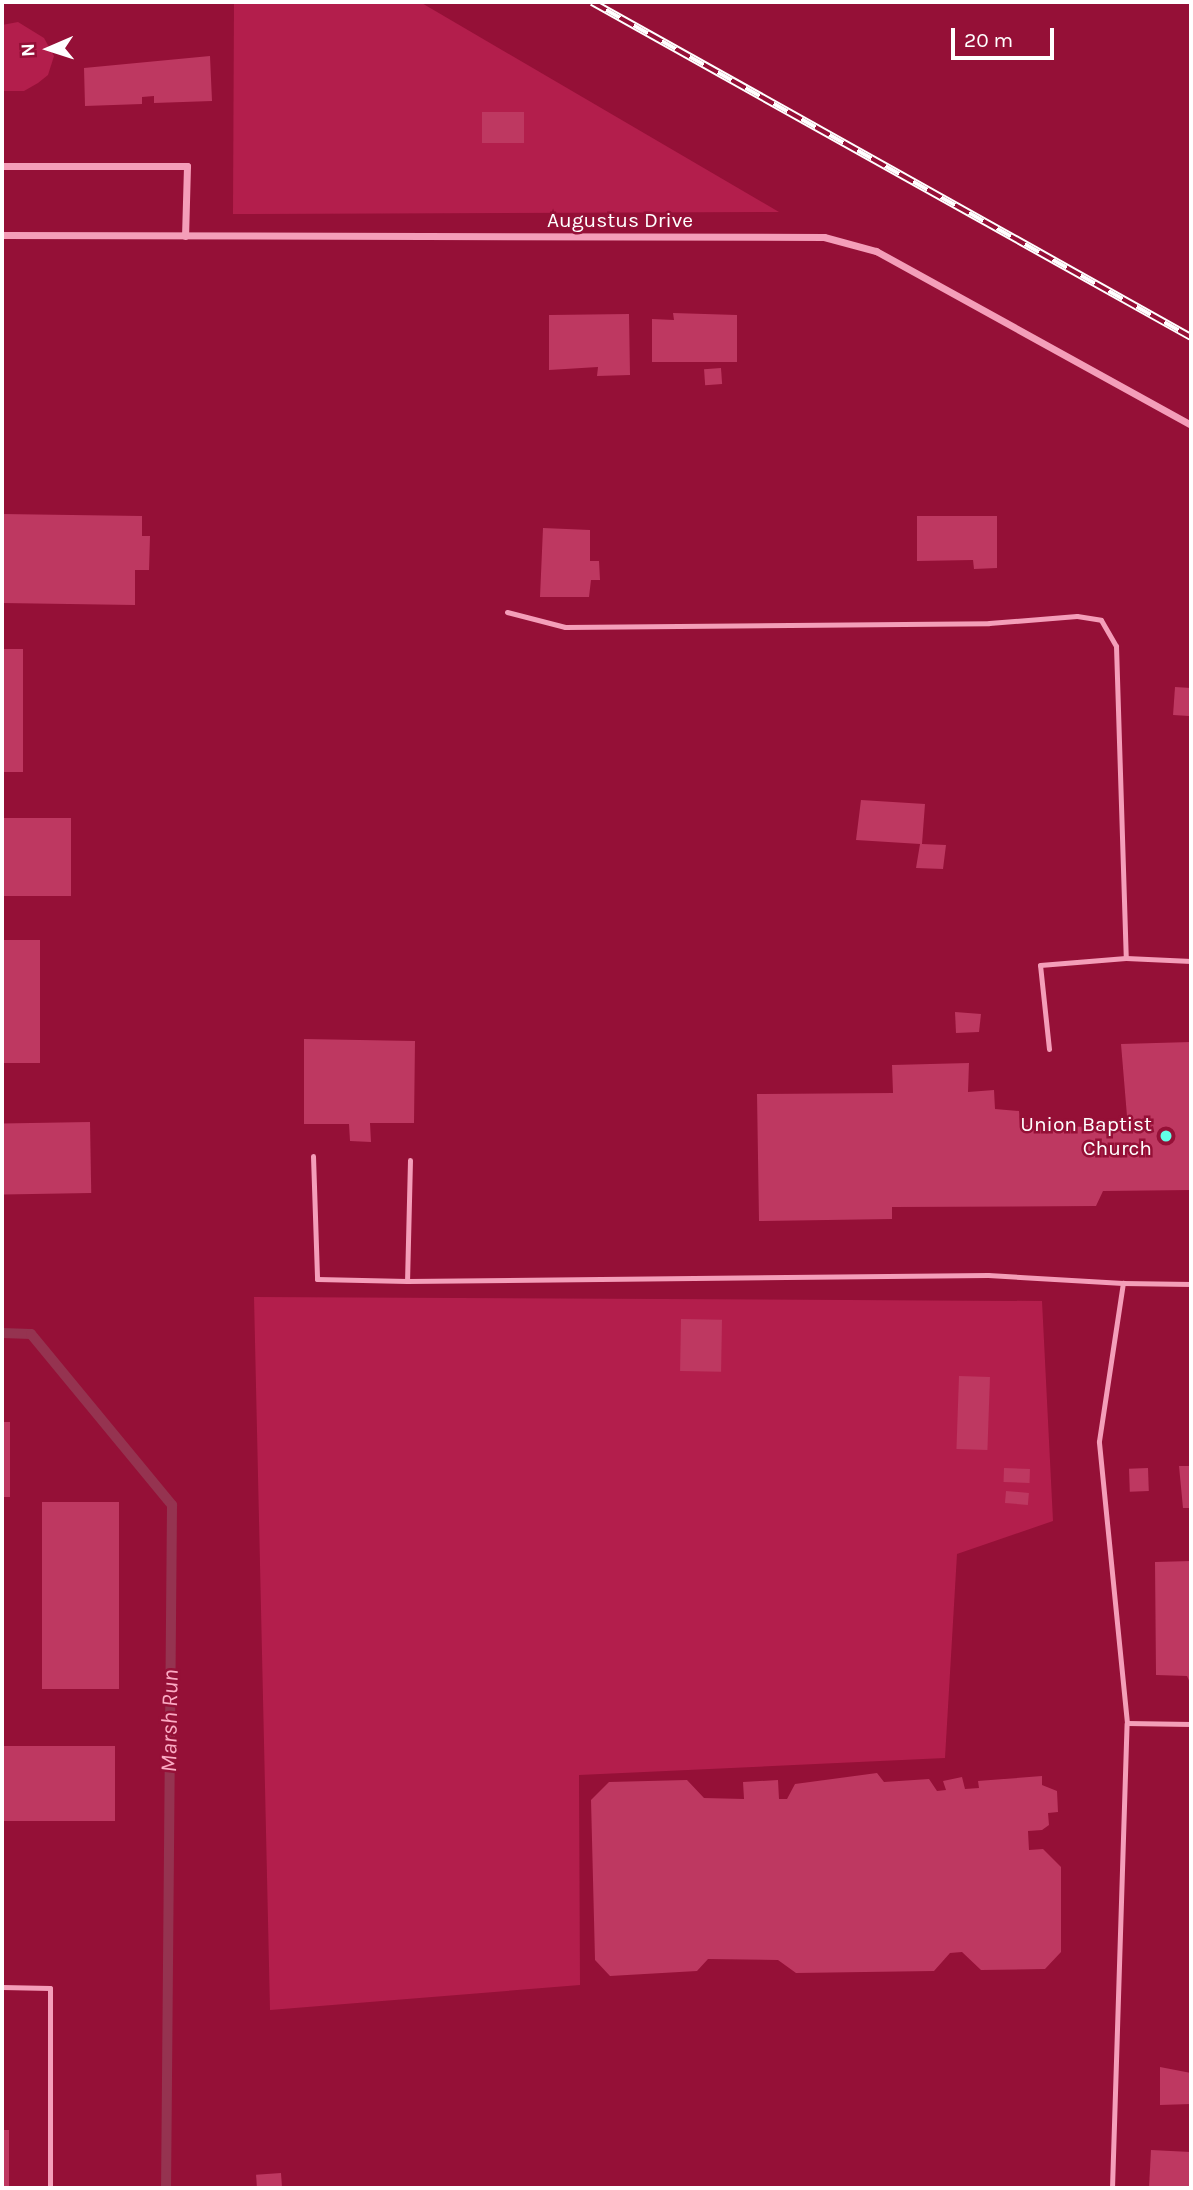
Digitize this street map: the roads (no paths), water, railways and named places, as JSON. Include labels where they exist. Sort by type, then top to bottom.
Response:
[{"type":"street","points":[[2,166],[187,166],[186,236]]},
{"type":"street","name":"Augustus Drive","points":[[2,235],[824,237],[876,251],[1191,425]]},
{"type":"lane","points":[[507,612],[565,627],[989,623],[1077,616],[1101,620],[1116,646],[1126,958]]},
{"type":"lane","points":[[1049,1049],[1040,965],[1126,958],[1191,961]]},
{"type":"lane","points":[[313,1156],[317,1279],[988,1275],[1191,1284]]},
{"type":"lane","points":[[407,1280],[410,1160]]},
{"type":"lane","points":[[1112,2188],[1127,1723],[1099,1441],[1123,1283]]},
{"type":"lane","points":[[1127,1723],[1191,1724]]},
{"type":"lane","points":[[2,1987],[50,1988],[50,2188]]},
{"type":"waterway","name":"Marsh Run","points":[[2,1333],[31,1334],[172,1505],[166,2188]]},
{"type":"railway","points":[[592,2],[1191,337]]},
{"type":"place","name":"Union Baptist Church","points":[[1166,1136]]}]
